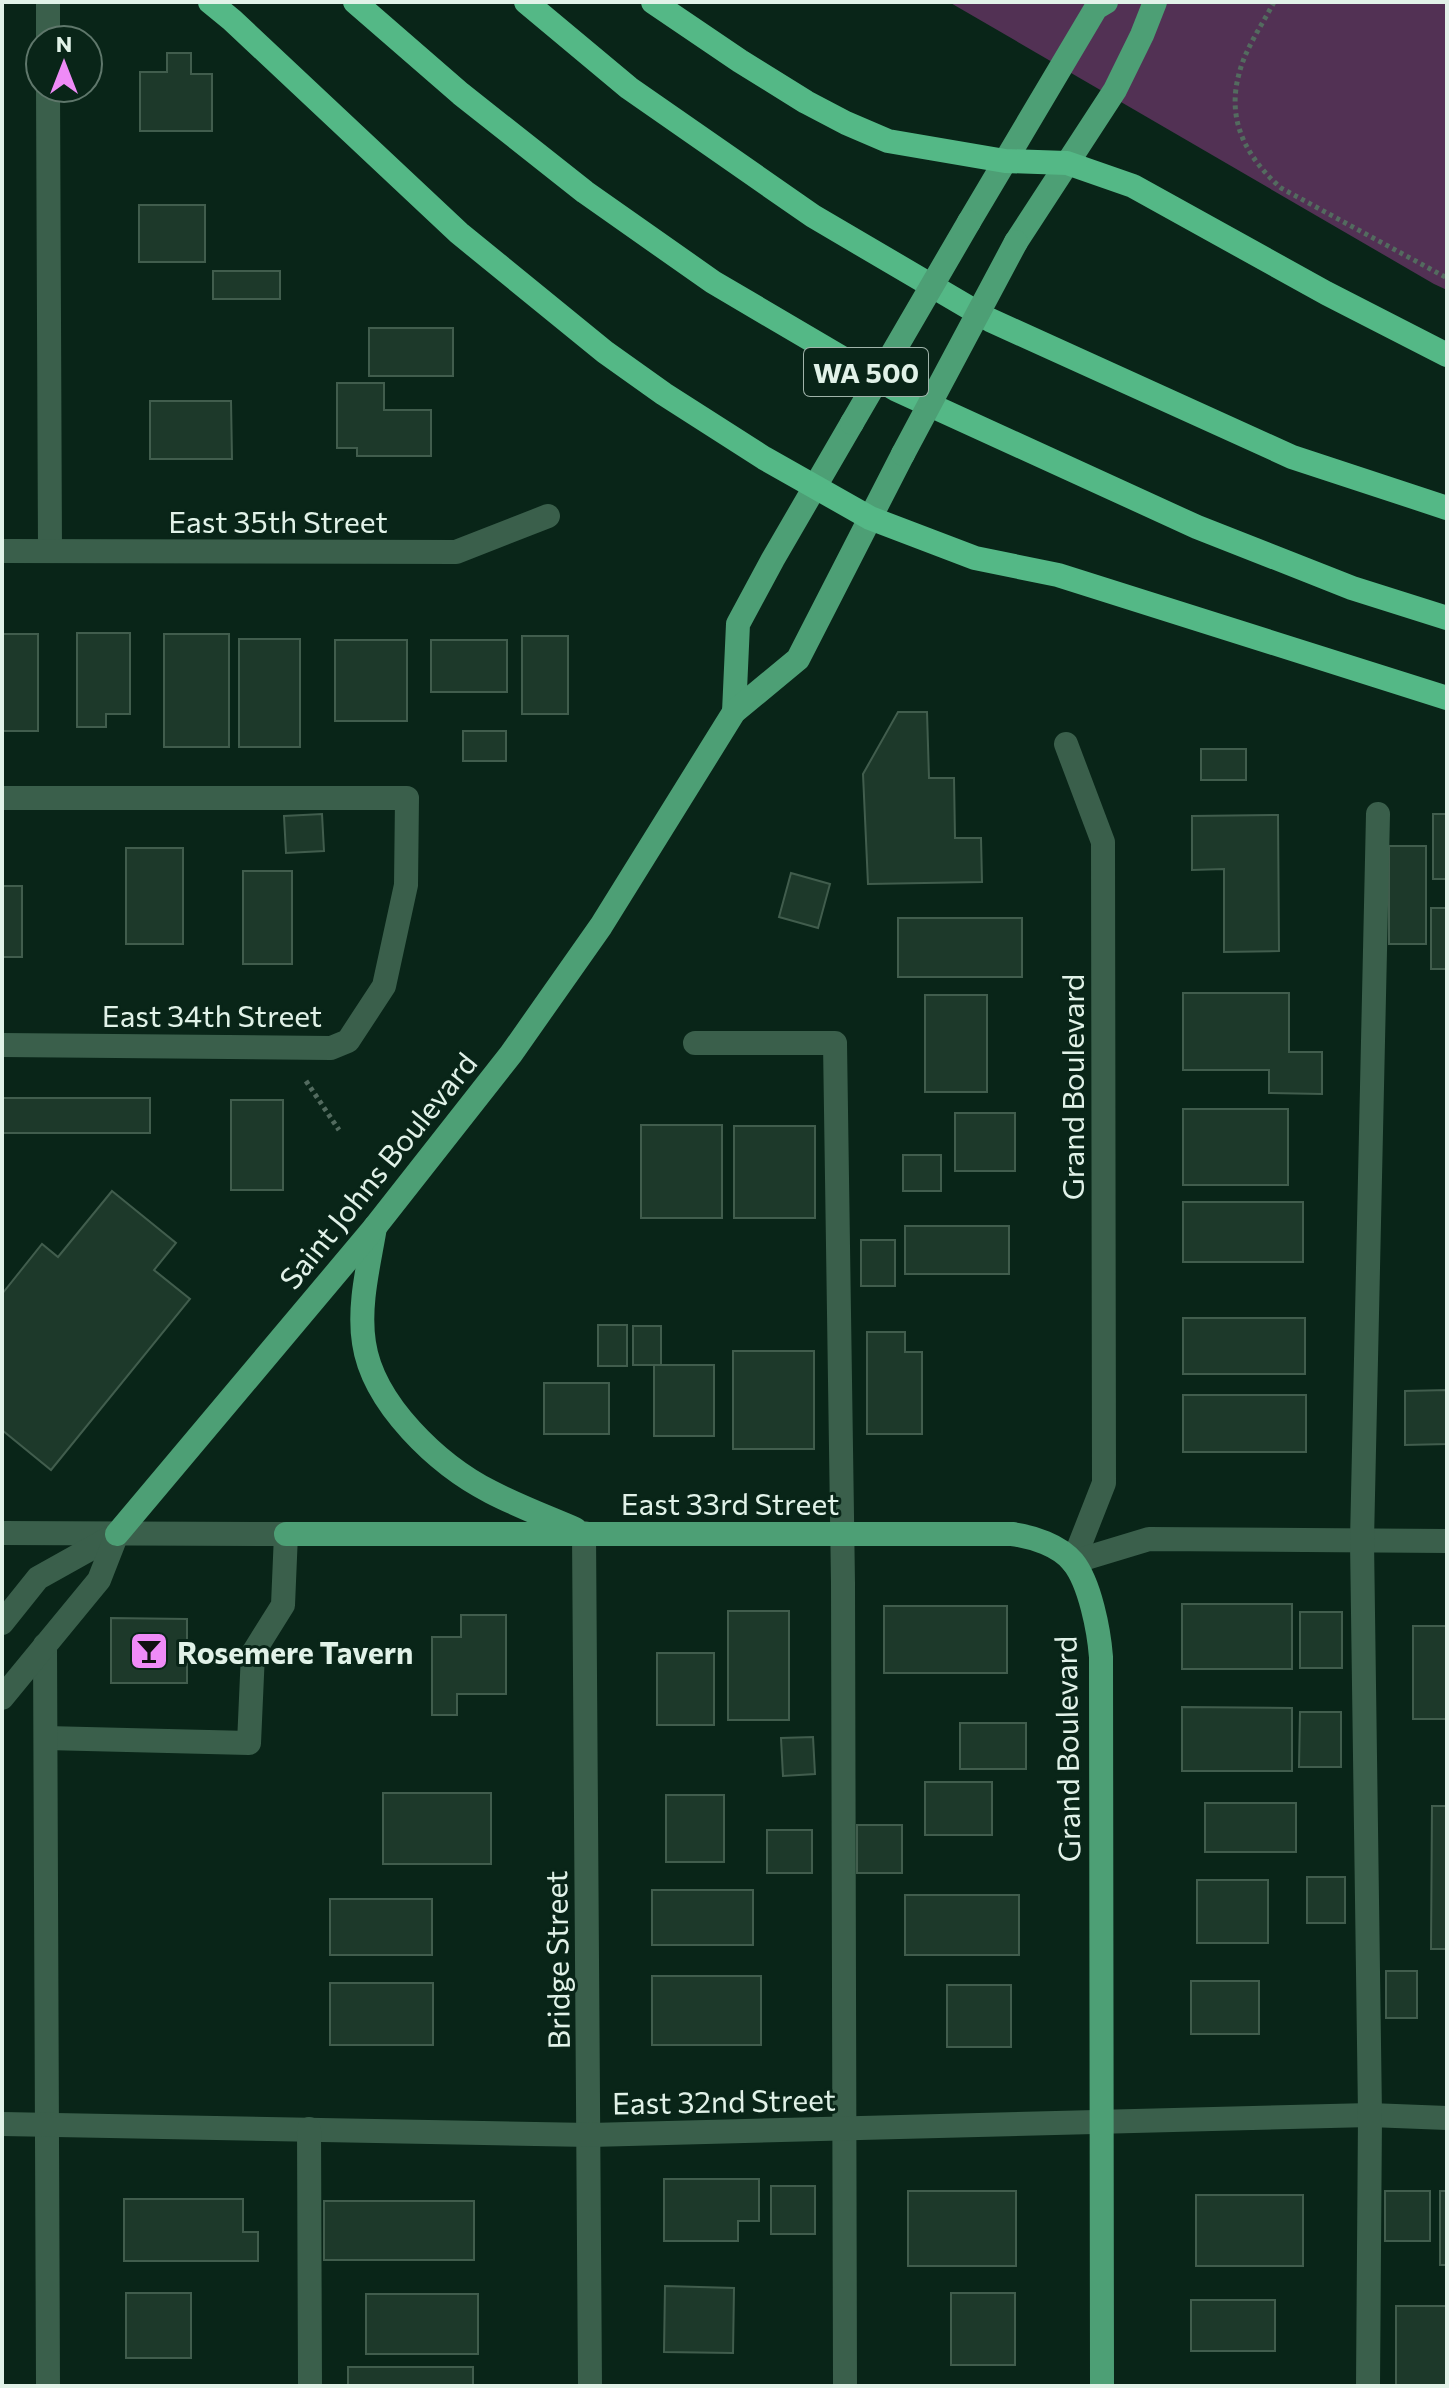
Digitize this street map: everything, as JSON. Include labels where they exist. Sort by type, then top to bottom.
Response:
[{"type":"highway","points":[[210,2],[459,233],[559,316],[664,394],[764,458],[870,518],[975,558],[1058,575],[1447,698]]},
{"type":"highway","name":"WA 500","points":[[355,2],[461,94],[585,192],[713,282],[895,389],[1197,527],[1352,588],[1447,618]]},
{"type":"highway","points":[[526,2],[629,88],[813,216],[990,320],[1292,457],[1447,508]]},
{"type":"highway","points":[[653,2],[753,69],[846,123],[888,141],[1005,161],[1067,163],[1133,186],[1326,293],[1447,355]]},
{"type":"main road","points":[[734,712],[738,624],[1005,161],[1096,8],[1106,2]]},
{"type":"main road","points":[[734,712],[798,659],[1016,242],[1115,90],[1155,2]]},
{"type":"main road","name":"Saint Johns Boulevard","points":[[117,1534],[375,1227],[511,1054],[601,926],[734,712]]},
{"type":"main road","points":[[375,1227],[364,1295],[363,1339],[368,1364],[382,1393],[416,1434],[458,1471],[490,1492],[584,1533]]},
{"type":"main road","name":"East 33rd Street","points":[[286,1534],[1012,1534],[1039,1540],[1073,1562]]},
{"type":"main road","name":"Grand Boulevard","points":[[1073,1562],[1092,1606],[1101,1657],[1102,2386]]},
{"type":"street","points":[[48,104],[50,551]]},
{"type":"street","name":"East 35th Street","points":[[2,551],[456,552],[548,516]]},
{"type":"street","name":"Grand Boulevard","points":[[1066,744],[1103,842],[1104,1483],[1073,1562]]},
{"type":"street","name":"East 34th Street","points":[[2,798],[407,798],[406,885],[384,986],[348,1041],[331,1048],[2,1045]]},
{"type":"street","points":[[1368,2386],[1370,2115],[1362,1541],[1378,814]]},
{"type":"street","points":[[695,1043],[835,1043],[842,1535],[845,2386]]},
{"type":"street","name":"East 33rd Street","points":[[2,1533],[286,1534]]},
{"type":"street","name":"Bridge Street","points":[[584,1533],[590,2386]]},
{"type":"street","name":"Saint Johns Boulevard","points":[[2,1623],[38,1578],[117,1534]]},
{"type":"street","name":"Saint Johns Boulevard","points":[[2,1698],[99,1580],[117,1534]]},
{"type":"street","points":[[46,1738],[249,1743],[253,1653],[283,1605],[286,1534]]},
{"type":"street","points":[[1073,1562],[1149,1539],[1447,1541]]},
{"type":"street","points":[[45,1645],[48,2386]]},
{"type":"street","name":"East 32nd Street","points":[[2,2124],[590,2135],[1370,2115],[1447,2118]]},
{"type":"street","points":[[309,2129],[310,2386]]},
{"type":"path","points":[[1274,2],[1239,72],[1235,91],[1237,119],[1247,148],[1260,169],[1281,188],[1447,278]]},
{"type":"path","points":[[284,1047],[339,1130]]},
{"type":"shaded area","points":[[949,2],[1447,2],[1447,290],[1434,284]]},
{"type":"building","points":[[167,53],[191,53],[191,74],[212,74],[212,131],[140,131],[140,72],[167,72]]},
{"type":"building","points":[[139,205],[205,205],[205,262],[139,262]]},
{"type":"building","points":[[213,271],[280,271],[280,299],[213,299]]},
{"type":"building","points":[[369,328],[453,328],[453,376],[369,376]]},
{"type":"building","points":[[337,383],[384,383],[384,410],[431,410],[431,456],[357,456],[357,448],[337,448]]},
{"type":"building","points":[[150,401],[231,401],[232,459],[150,459]]},
{"type":"building","points":[[77,633],[130,633],[130,714],[106,714],[106,727],[77,727]]},
{"type":"building","points":[[2,634],[38,634],[38,731],[2,731]]},
{"type":"building","points":[[164,634],[229,634],[229,747],[164,747]]},
{"type":"building","points":[[522,636],[568,636],[568,714],[522,714]]},
{"type":"building","points":[[239,639],[300,639],[300,747],[239,747]]},
{"type":"building","points":[[335,640],[407,640],[407,721],[335,721]]},
{"type":"building","points":[[431,640],[507,640],[507,692],[431,692]]},
{"type":"building","points":[[898,712],[927,712],[929,778],[954,778],[955,838],[981,838],[982,882],[868,884],[863,774]]},
{"type":"building","points":[[463,731],[506,731],[506,761],[463,761]]},
{"type":"building","points":[[1201,749],[1246,749],[1246,780],[1201,780]]},
{"type":"building","points":[[322,814],[324,851],[286,853],[284,816]]},
{"type":"building","points":[[1433,814],[1447,814],[1447,879],[1433,879]]},
{"type":"building","points":[[1278,815],[1279,951],[1224,952],[1224,869],[1192,870],[1192,816]]},
{"type":"building","points":[[1389,846],[1426,846],[1426,944],[1389,944]]},
{"type":"building","points":[[126,848],[183,848],[183,944],[126,944]]},
{"type":"building","points":[[243,871],[292,871],[292,964],[243,964]]},
{"type":"building","points":[[791,873],[830,884],[818,928],[779,917]]},
{"type":"building","points":[[2,886],[22,886],[22,957],[2,957]]},
{"type":"building","points":[[1431,908],[1447,908],[1447,969],[1431,969]]},
{"type":"building","points":[[898,918],[1022,918],[1022,977],[898,977]]},
{"type":"building","points":[[1183,993],[1289,993],[1289,1052],[1322,1052],[1322,1094],[1269,1093],[1269,1070],[1183,1070]]},
{"type":"building","points":[[925,995],[987,995],[987,1092],[925,1092]]},
{"type":"building","points":[[2,1098],[150,1098],[150,1133],[2,1133]]},
{"type":"building","points":[[231,1100],[283,1100],[283,1190],[231,1190]]},
{"type":"building","points":[[1183,1109],[1288,1109],[1288,1185],[1183,1185]]},
{"type":"building","points":[[955,1113],[1015,1113],[1015,1171],[955,1171]]},
{"type":"building","points":[[641,1125],[722,1125],[722,1218],[641,1218]]},
{"type":"building","points":[[734,1126],[815,1126],[815,1218],[734,1218]]},
{"type":"building","points":[[903,1155],[941,1155],[941,1191],[903,1191]]},
{"type":"building","points":[[112,1191],[176,1243],[154,1270],[190,1299],[51,1470],[2,1430],[2,1294],[42,1244],[58,1257]]},
{"type":"building","points":[[1183,1202],[1303,1202],[1303,1262],[1183,1262]]},
{"type":"building","points":[[905,1226],[1009,1226],[1009,1274],[905,1274]]},
{"type":"building","points":[[861,1240],[895,1240],[895,1286],[861,1286]]},
{"type":"building","points":[[1183,1318],[1305,1318],[1305,1374],[1183,1374]]},
{"type":"building","points":[[598,1325],[627,1325],[627,1366],[598,1366]]},
{"type":"building","points":[[633,1326],[661,1326],[661,1365],[633,1365]]},
{"type":"building","points":[[867,1332],[905,1332],[905,1352],[922,1352],[922,1434],[867,1434]]},
{"type":"building","points":[[733,1351],[814,1351],[814,1449],[733,1449]]},
{"type":"building","points":[[654,1365],[714,1365],[714,1436],[654,1436]]},
{"type":"building","points":[[544,1383],[609,1383],[609,1434],[544,1434]]},
{"type":"building","points":[[1447,1390],[1447,1444],[1405,1445],[1405,1391]]},
{"type":"building","points":[[1183,1395],[1306,1395],[1306,1452],[1183,1452]]},
{"type":"building","points":[[1182,1604],[1292,1604],[1292,1669],[1182,1669]]},
{"type":"building","points":[[884,1606],[1007,1606],[1007,1673],[884,1673]]},
{"type":"building","points":[[728,1611],[789,1611],[789,1720],[728,1720]]},
{"type":"building","points":[[1300,1612],[1342,1612],[1342,1668],[1300,1668]]},
{"type":"building","points":[[461,1615],[506,1615],[506,1694],[457,1694],[457,1715],[432,1715],[432,1637],[461,1637]]},
{"type":"building","name":"Rosemere Tavern","points":[[111,1618],[187,1619],[187,1683],[111,1683]]},
{"type":"building","points":[[1413,1626],[1447,1626],[1447,1719],[1413,1719]]},
{"type":"building","points":[[657,1653],[714,1653],[714,1725],[657,1725]]},
{"type":"building","points":[[1182,1707],[1292,1708],[1292,1771],[1182,1771]]},
{"type":"building","points":[[1300,1712],[1341,1712],[1341,1767],[1299,1767]]},
{"type":"building","points":[[960,1723],[1026,1723],[1026,1769],[960,1769]]},
{"type":"building","points":[[813,1737],[815,1774],[783,1776],[781,1738]]},
{"type":"building","points":[[925,1782],[992,1782],[992,1835],[925,1835]]},
{"type":"building","points":[[383,1793],[491,1793],[491,1864],[383,1864]]},
{"type":"building","points":[[666,1795],[724,1795],[724,1862],[666,1862]]},
{"type":"building","points":[[1205,1803],[1296,1803],[1296,1852],[1205,1852]]},
{"type":"building","points":[[1432,1806],[1447,1806],[1447,1949],[1431,1949]]},
{"type":"building","points":[[857,1825],[902,1825],[902,1873],[857,1873]]},
{"type":"building","points":[[767,1830],[812,1830],[812,1873],[767,1873]]},
{"type":"building","points":[[1307,1877],[1345,1877],[1345,1923],[1307,1923]]},
{"type":"building","points":[[1197,1880],[1268,1880],[1268,1943],[1197,1943]]},
{"type":"building","points":[[652,1890],[753,1890],[753,1945],[652,1945]]},
{"type":"building","points":[[905,1895],[1019,1895],[1019,1955],[905,1955]]},
{"type":"building","points":[[330,1899],[432,1899],[432,1955],[330,1955]]},
{"type":"building","points":[[1386,1971],[1417,1971],[1417,2018],[1386,2018]]},
{"type":"building","points":[[652,1976],[761,1976],[761,2045],[652,2045]]},
{"type":"building","points":[[1191,1981],[1259,1981],[1259,2034],[1191,2034]]},
{"type":"building","points":[[330,1983],[433,1983],[433,2045],[330,2045]]},
{"type":"building","points":[[947,1985],[1011,1985],[1011,2047],[947,2047]]},
{"type":"building","points":[[664,2179],[759,2179],[759,2221],[738,2221],[738,2241],[664,2241]]},
{"type":"building","points":[[771,2186],[815,2186],[815,2234],[771,2234]]},
{"type":"building","points":[[908,2191],[1016,2191],[1016,2266],[908,2266]]},
{"type":"building","points":[[1385,2191],[1430,2191],[1430,2241],[1385,2241]]},
{"type":"building","points":[[1440,2191],[1447,2191],[1447,2265],[1440,2265]]},
{"type":"building","points":[[1196,2195],[1303,2195],[1303,2266],[1196,2266]]},
{"type":"building","points":[[124,2199],[243,2199],[243,2232],[258,2232],[258,2261],[124,2261]]},
{"type":"building","points":[[324,2201],[474,2201],[474,2260],[324,2260]]},
{"type":"building","points":[[665,2286],[734,2288],[733,2353],[664,2352]]},
{"type":"building","points":[[126,2293],[191,2293],[191,2358],[126,2358]]},
{"type":"building","points":[[951,2293],[1015,2293],[1015,2365],[951,2365]]},
{"type":"building","points":[[366,2294],[478,2294],[478,2354],[366,2354]]},
{"type":"building","points":[[1191,2300],[1275,2300],[1275,2351],[1191,2351]]},
{"type":"building","points":[[1396,2306],[1447,2306],[1447,2385],[1396,2385]]},
{"type":"building","points":[[348,2367],[473,2367],[473,2386],[348,2386]]},
{"type":"place","name":"Rosemere Tavern","points":[[149,1651]]}]
